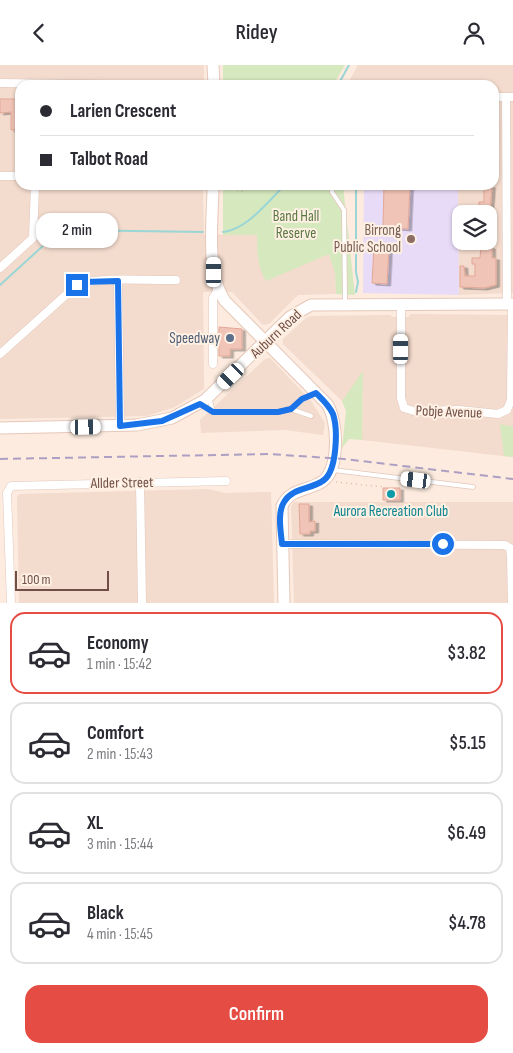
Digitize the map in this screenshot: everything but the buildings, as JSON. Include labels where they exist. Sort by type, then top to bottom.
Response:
[{"type":"main road","points":[[212,80],[214,65]]},
{"type":"main road","points":[[213,190],[214,272],[218,290],[331,409],[335,423],[332,476],[318,484],[296,491],[285,500],[281,510],[284,603]]},
{"type":"main road","name":"Auburn Road","points":[[0,428],[120,426],[162,421],[204,400],[290,317],[304,307],[345,304],[511,304]]},
{"type":"street","points":[[0,83],[15,83]]},
{"type":"street","points":[[509,97],[511,400],[507,410],[513,417]]},
{"type":"street","points":[[0,176],[15,176]]},
{"type":"street","points":[[0,268],[33,238],[35,190]]},
{"type":"street","points":[[118,281],[120,426]]},
{"type":"street","points":[[0,354],[77,285],[84,282],[176,281]]},
{"type":"street","points":[[213,364],[212,298],[218,290]]},
{"type":"street","name":"Pobje Avenue","points":[[401,305],[401,398],[404,408],[414,411],[459,410],[498,414],[507,410]]},
{"type":"street","name":"Allder Street","points":[[11,603],[7,493],[11,486],[18,484],[226,481]]},
{"type":"street","points":[[140,482],[142,603]]},
{"type":"street","points":[[282,544],[505,545],[511,552],[512,603]]},
{"type":"lane","points":[[331,190],[344,210],[345,304]]},
{"type":"lane","points":[[213,412],[278,412],[291,409],[312,389]]},
{"type":"lane","points":[[302,399],[312,389]]},
{"type":"lane","points":[[204,400],[213,412]]},
{"type":"lane","points":[[204,400],[213,412]]},
{"type":"lane","points":[[291,409],[311,416]]},
{"type":"lane","points":[[332,476],[474,487]]},
{"type":"path","points":[[332,476],[383,487]]},
{"type":"shaded area","points":[[0,65],[204,65],[204,80],[15,80],[15,190],[203,190],[204,235],[257,234],[258,260],[266,281],[329,253],[335,273],[336,294],[298,295],[269,324],[263,325],[232,292],[203,292],[204,389],[175,407],[147,416],[0,419]]},
{"type":"shaded area","points":[[358,65],[513,65],[513,293],[459,295],[459,250],[497,250],[497,205],[458,205],[458,190],[499,190],[499,80],[350,80]]},
{"type":"shaded area","name":"Birrong Public School","points":[[364,190],[458,190],[458,205],[452,205],[452,250],[459,250],[459,295],[363,293]]},
{"type":"shaded area","points":[[411,314],[513,315],[513,457],[362,440],[363,372],[342,401],[283,344],[283,339],[306,318],[311,316],[390,315],[393,317],[408,317]]},
{"type":"shaded area","points":[[270,358],[311,401],[325,423],[323,435],[285,430],[201,433],[200,420],[265,359]]},
{"type":"shaded area","points":[[208,489],[225,493],[271,492],[274,603],[19,603],[17,497],[20,494]]},
{"type":"shaded area","points":[[294,502],[513,502],[513,603],[294,603],[291,506]]},
{"type":"green space","points":[[223,65],[345,65],[336,80],[223,80]]},
{"type":"green space","name":"Band Hall Reserve","points":[[223,190],[344,190],[355,295],[336,294],[335,273],[329,254],[266,281],[259,264],[257,235],[223,235]]},
{"type":"green space","points":[[363,371],[362,440],[349,439],[342,448],[346,411],[342,401]]},
{"type":"green space","points":[[500,424],[513,427],[513,457],[504,456]]},
{"type":"waterway","points":[[341,80],[349,65]]},
{"type":"waterway","points":[[223,232],[241,226],[280,190]]},
{"type":"waterway","points":[[356,190],[356,272],[358,282],[356,292]]},
{"type":"waterway","points":[[0,285],[56,234],[66,230],[203,232]]},
{"type":"railway","points":[[0,459],[269,454],[344,459],[513,479]]},
{"type":"place","name":"Birrong Public School","points":[[411,239]]},
{"type":"place","name":"Speedway","points":[[230,338]]},
{"type":"place","name":"Aurora Recreation Club","points":[[391,494]]},
{"type":"route","points":[[77,285],[84,282],[118,281],[120,426],[162,421],[181,415],[200,404],[213,412],[278,412],[291,409],[302,399],[316,393],[331,409],[336,433],[330,473],[328,477],[318,484],[296,491],[285,500],[281,510],[282,544],[443,544]]}]
